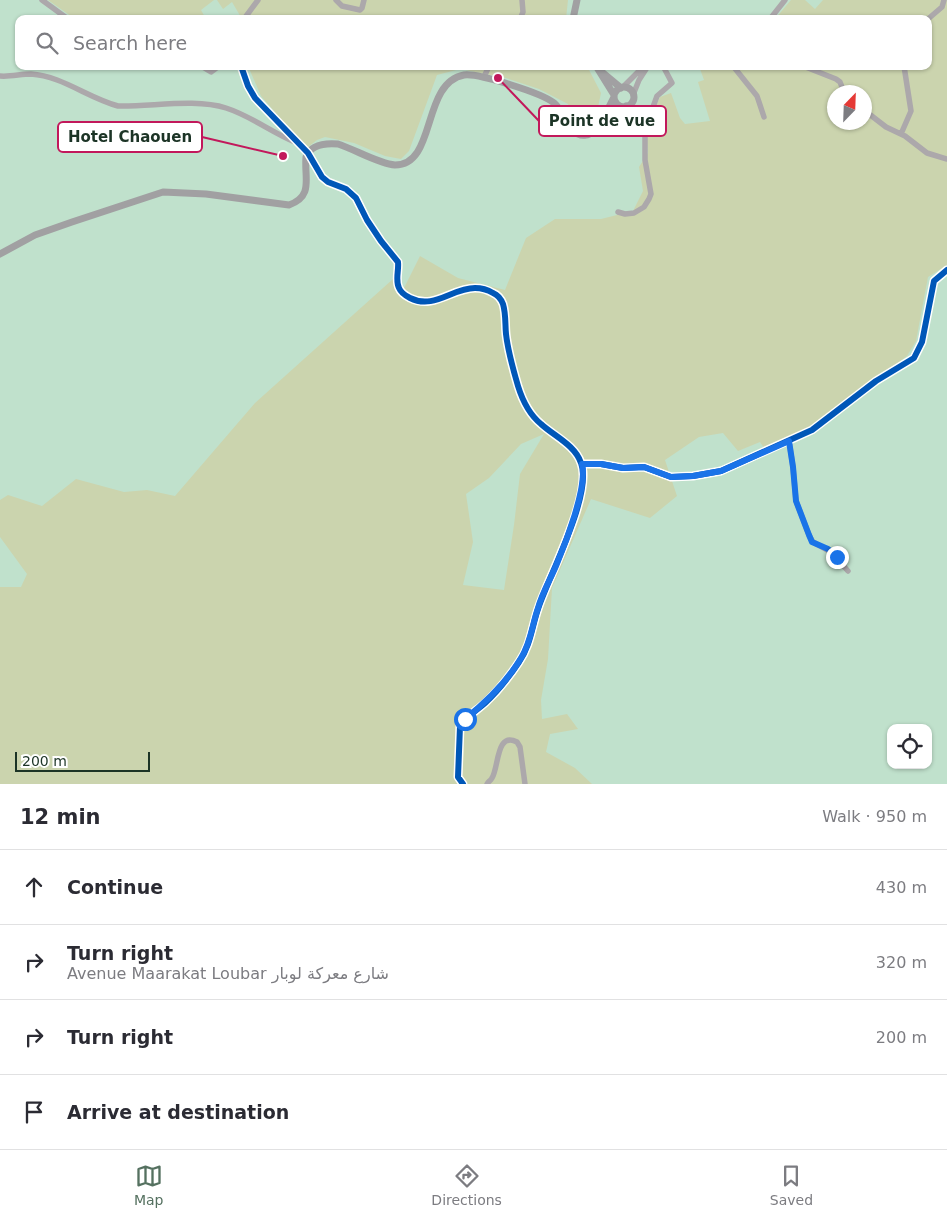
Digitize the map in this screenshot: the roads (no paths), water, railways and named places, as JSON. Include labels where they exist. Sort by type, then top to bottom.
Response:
[{"type":"main road","points":[[574,15],[577,0]]},
{"type":"main road","points":[[0,254],[35,235],[163,192],[206,194],[249,199],[282,206],[289,205],[298,201],[305,193],[305,165],[308,152],[318,145],[338,144],[386,163],[403,164],[410,161],[420,149],[440,95],[447,84],[464,75],[484,77],[550,100],[563,114],[573,131],[577,134],[587,135],[633,101],[630,89],[622,87],[599,70]]},
{"type":"main road","points":[[599,70],[618,104],[626,106]]},
{"type":"main road","points":[[598,128],[614,96],[622,87]]},
{"type":"street","points":[[42,0],[63,15]]},
{"type":"street","points":[[247,15],[258,0]]},
{"type":"street","points":[[336,0],[342,6],[360,10],[364,0]]},
{"type":"street","points":[[522,0],[522,15]]},
{"type":"street","points":[[773,15],[786,0]]},
{"type":"street","points":[[932,16],[942,8],[944,0]]},
{"type":"street","points":[[242,70],[255,98],[298,144],[308,152],[322,177],[328,182],[346,189],[356,198],[367,220],[398,262],[398,285],[403,293],[422,302],[433,301],[460,291],[476,288],[492,292],[499,297],[504,306],[512,366],[519,389],[531,413],[540,424],[555,434],[571,449],[582,464],[584,475],[582,491],[557,565],[538,608],[531,639],[526,650],[502,685],[484,704],[465,719],[460,726],[458,777],[463,784]]},
{"type":"street","points":[[484,77],[487,70]]},
{"type":"street","points":[[622,87],[640,70]]},
{"type":"street","points":[[633,95],[645,70]]},
{"type":"street","points":[[618,212],[625,214],[634,213],[644,207],[651,194],[645,160],[645,129],[657,96],[672,83],[665,70]]},
{"type":"street","points":[[736,70],[757,96],[764,117]]},
{"type":"street","points":[[813,70],[836,79],[841,85]]},
{"type":"street","points":[[901,134],[910,111],[905,70]]},
{"type":"street","points":[[0,76],[30,74],[48,77],[118,106],[216,105],[245,114],[284,138],[298,144]]},
{"type":"street","points":[[872,116],[927,152],[947,159]]},
{"type":"street","points":[[582,464],[601,464],[623,468],[644,467],[671,477],[693,476],[721,471],[817,427],[876,381],[914,358],[922,342],[934,282],[947,270]]},
{"type":"street","points":[[789,441],[796,501],[812,542],[831,552],[848,571]]},
{"type":"street","points":[[487,784],[492,779],[499,751],[505,741],[508,740],[517,742],[520,746],[525,784]]},
{"type":"place","name":"Point de vue","points":[[498,78]]},
{"type":"place","name":"Hotel Chaouen","points":[[283,156]]}]
